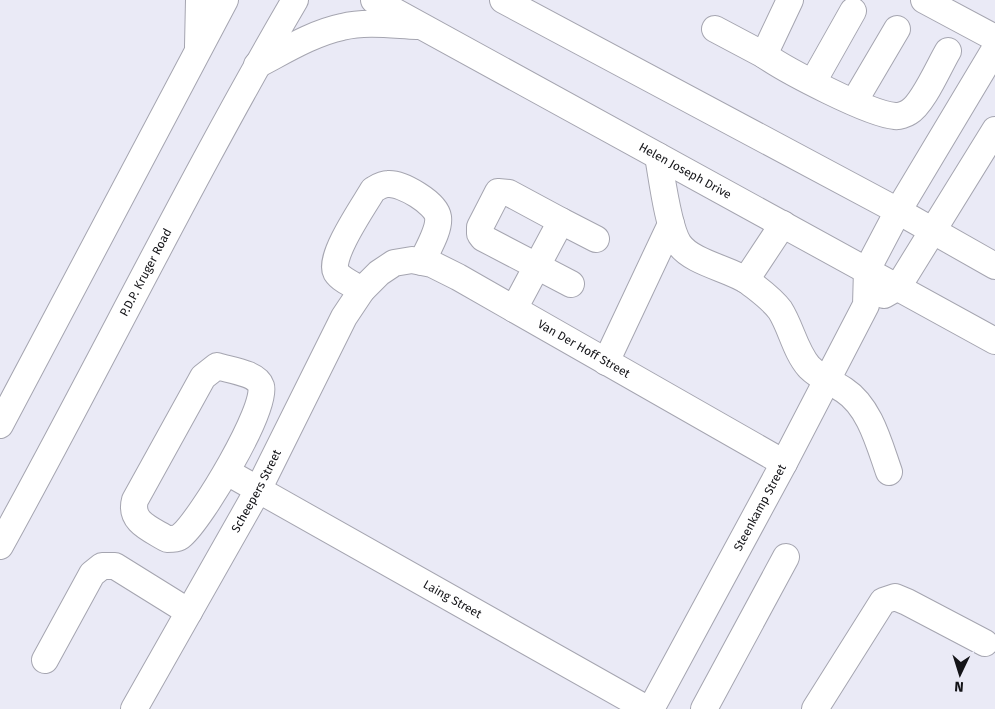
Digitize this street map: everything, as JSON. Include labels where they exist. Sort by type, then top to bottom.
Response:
[{"type":"street","points":[[198,50],[199,0]]},
{"type":"street","points":[[0,425],[225,0]]},
{"type":"street","name":"P.D.P. Kruger Road","points":[[0,546],[80,401],[257,66],[295,0]]},
{"type":"street","name":"Helen Joseph Drive","points":[[374,0],[995,342]]},
{"type":"street","points":[[503,0],[898,211],[995,266]]},
{"type":"street","points":[[764,55],[790,0]]},
{"type":"street","points":[[924,0],[995,38]]},
{"type":"street","points":[[813,82],[853,11]]},
{"type":"street","points":[[257,66],[294,46],[342,27],[368,24],[422,26]]},
{"type":"street","points":[[715,29],[813,82],[868,109],[896,117],[910,112],[919,102],[948,51]]},
{"type":"street","points":[[854,102],[897,29]]},
{"type":"street","points":[[867,270],[898,211],[995,49]]},
{"type":"street","points":[[866,304],[898,287],[934,232],[995,130]]},
{"type":"street","points":[[658,156],[671,224],[679,245],[687,251],[746,280],[780,310],[809,366],[826,381],[844,389],[856,400],[866,415],[889,472]]},
{"type":"street","points":[[370,282],[340,276],[335,266],[342,244],[373,190],[380,186],[397,185],[430,203],[436,211],[438,224],[422,262]]},
{"type":"street","points":[[571,284],[536,267],[480,234],[482,221],[494,198],[498,192],[509,193],[596,240]]},
{"type":"street","points":[[514,309],[561,221]]},
{"type":"street","points":[[606,362],[671,224]]},
{"type":"street","points":[[746,280],[783,224]]},
{"type":"street","name":"Van Der Hoff Street","points":[[370,282],[394,263],[412,260],[422,262],[458,277],[784,463]]},
{"type":"street","name":"Steenkamp Street","points":[[649,709],[784,463],[866,304],[867,270]]},
{"type":"street","name":"Scheepers Street","points":[[135,709],[258,490],[344,317],[370,282]]},
{"type":"street","points":[[217,366],[255,378],[262,386],[262,400],[227,472],[193,522],[181,536],[167,539],[136,520],[133,512],[135,500],[203,377],[217,366]]},
{"type":"street","name":"Laing Street","points":[[227,472],[649,709]]},
{"type":"street","points":[[704,709],[786,557]]},
{"type":"street","points":[[45,660],[92,574],[102,566],[115,566],[188,612]]},
{"type":"street","points":[[815,709],[883,601],[895,597],[985,643]]}]
